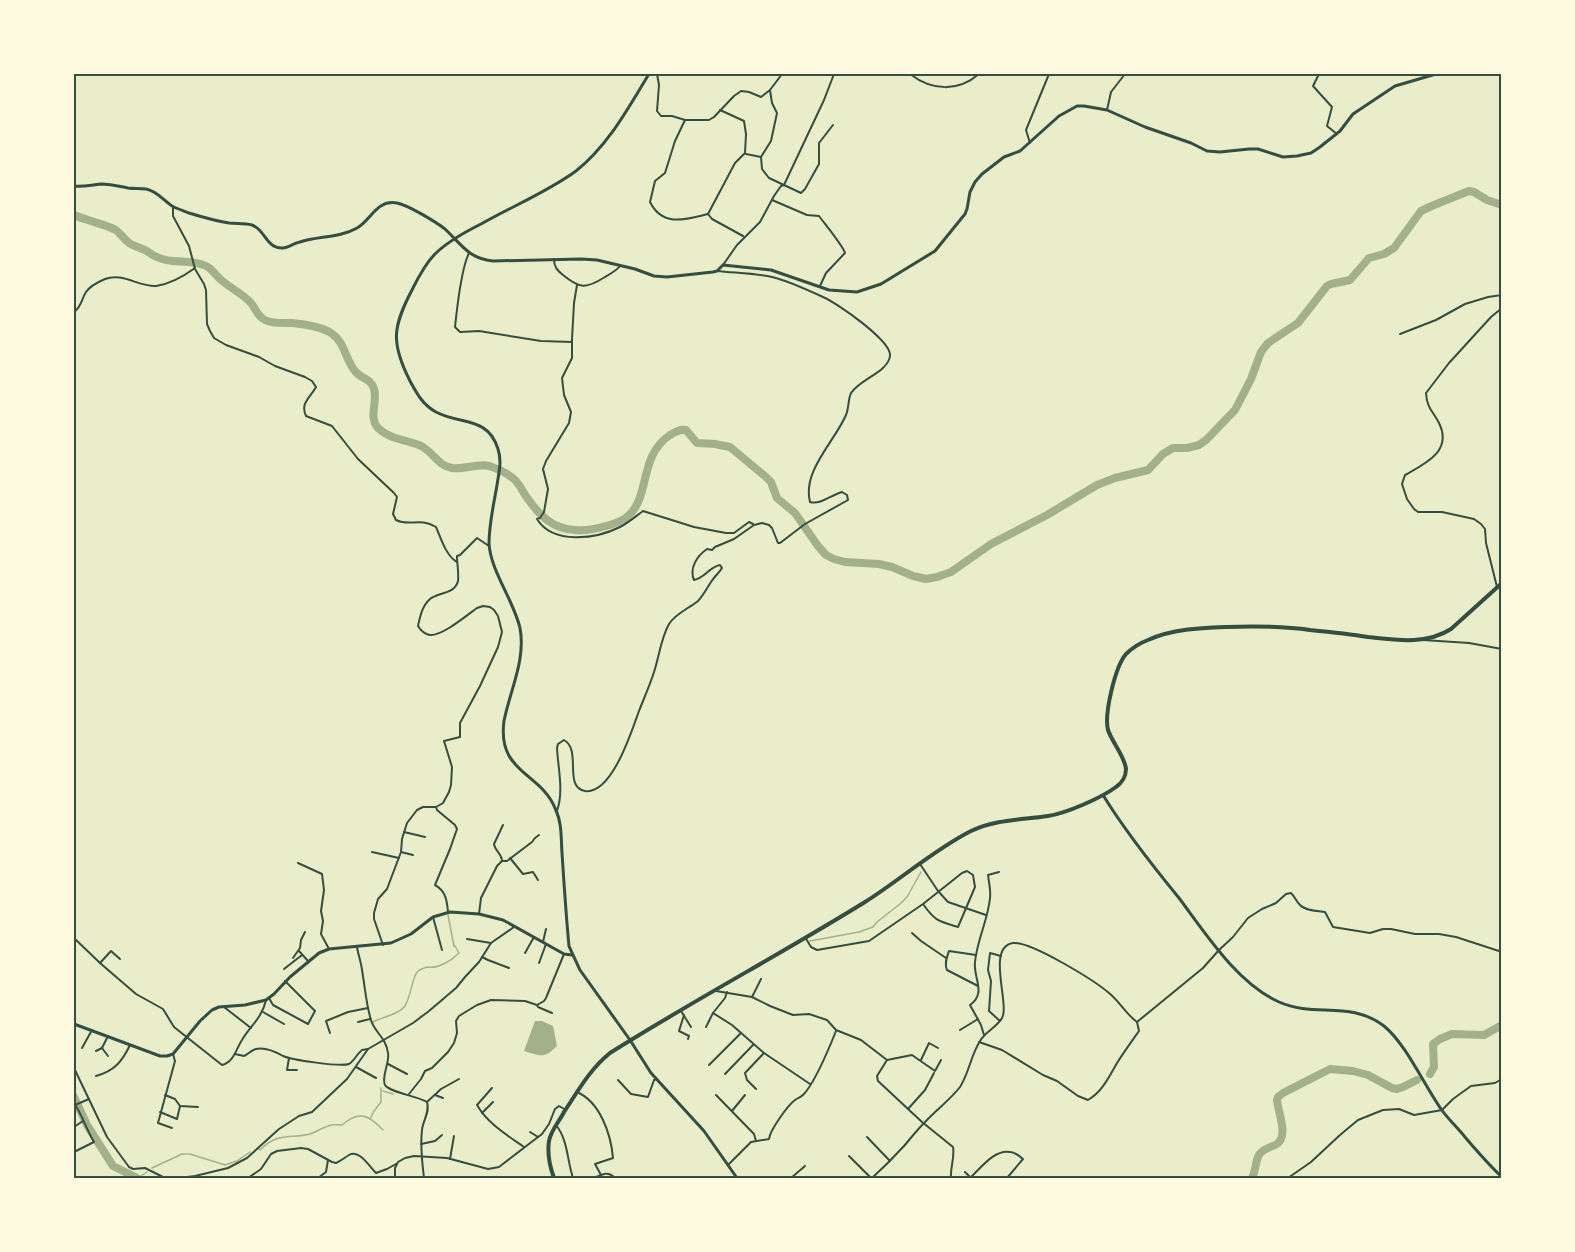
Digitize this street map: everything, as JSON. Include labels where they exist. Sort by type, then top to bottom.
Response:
[{"type":"main road","points":[[554,1179],[549,1149],[550,1138],[556,1125],[600,1062],[630,1040],[682,1013],[716,990],[865,902],[973,830],[997,822],[1058,814],[1103,795],[1120,783],[1126,770],[1125,765],[1109,734],[1107,720],[1118,667],[1129,651],[1150,639],[1197,628],[1259,626],[1299,628],[1420,640],[1451,629],[1502,583]]},
{"type":"street","points":[[649,74],[612,133],[576,170],[454,239],[435,254],[412,288],[398,325],[396,341],[402,365],[419,397],[427,406],[439,413],[479,425],[491,434],[499,449],[501,465],[489,546],[493,562],[516,616],[521,642],[519,667],[504,721],[505,746],[512,761],[544,792],[557,811],[561,835],[567,927],[572,955],[580,970],[657,1079],[699,1125],[737,1179]]},
{"type":"street","points":[[657,74],[659,86],[657,111],[661,116],[672,116],[685,120],[709,120],[741,91],[761,97],[770,90],[782,74]]},
{"type":"street","points":[[717,271],[744,237],[760,222],[781,186],[784,185],[834,74]]},
{"type":"street","points":[[910,74],[922,83],[944,87],[963,84],[979,74]]},
{"type":"street","points":[[1030,143],[1026,130],[1049,74]]},
{"type":"street","points":[[1107,110],[1111,92],[1125,74]]},
{"type":"street","points":[[1319,74],[1312,86],[1332,107],[1327,126],[1336,134]]},
{"type":"street","points":[[723,265],[771,270],[829,290],[844,292],[857,292],[881,284],[935,251],[965,214],[970,192],[982,174],[1004,157],[1020,151],[1059,117],[1077,106],[1107,110],[1207,151],[1258,149],[1283,157],[1297,156],[1311,153],[1336,134],[1353,114],[1395,86],[1436,74]]},
{"type":"street","points":[[770,90],[772,103],[777,113],[771,141],[761,157],[762,169],[769,178],[801,193],[819,164],[819,142],[833,125]]},
{"type":"street","points":[[685,120],[675,141],[665,173],[655,181],[650,202],[656,212],[666,218],[681,221],[708,214],[735,163],[745,153],[744,122],[720,110]]},
{"type":"street","points":[[745,153],[761,157]]},
{"type":"street","points":[[74,186],[109,184],[146,189],[156,193],[173,206],[214,220],[258,227],[273,246],[284,249],[301,241],[354,230],[365,223],[373,212],[382,206],[398,203],[444,228],[469,253],[481,260],[582,259],[597,260],[654,276],[684,276],[717,271],[772,277],[825,298],[877,335],[890,351],[888,363],[858,385],[850,395],[847,413],[828,444],[812,478],[809,492],[810,502],[816,503],[842,492],[847,495],[848,500],[806,524],[780,543],[770,525],[754,525],[734,539],[712,550],[707,549],[696,559],[692,573],[694,580],[700,579],[714,566],[720,565],[722,568],[699,600],[679,613],[668,625],[654,674],[618,764],[605,781],[594,790],[588,791],[579,788],[574,780],[572,752],[567,741],[564,740],[558,744],[556,748],[560,782],[557,811]]},
{"type":"street","points":[[772,200],[807,215],[819,216],[844,248],[844,253],[826,273],[820,286]]},
{"type":"street","points":[[173,206],[173,216],[189,246],[195,268],[206,290],[207,324],[214,338],[312,381],[316,387],[305,403],[306,416],[332,426],[358,459],[394,493],[397,497],[393,513],[396,520],[406,523],[424,522],[436,527],[450,556],[457,562]]},
{"type":"street","points":[[708,214],[712,219],[744,237]]},
{"type":"street","points":[[469,253],[464,264],[456,317],[455,327],[460,332],[479,331],[541,341],[572,342]]},
{"type":"street","points":[[554,259],[558,270],[577,285],[584,287],[590,286],[620,266]]},
{"type":"street","points":[[74,312],[81,306],[90,286],[107,278],[121,278],[156,286],[184,276],[195,268]]},
{"type":"street","points":[[577,285],[574,303],[573,358],[562,378],[564,395],[571,412],[569,423],[543,469],[548,489],[543,512],[537,519],[542,527],[560,535],[594,536],[622,526],[643,511],[694,527],[721,532],[734,533],[749,522],[754,525]]},
{"type":"street","points":[[1400,334],[1436,320],[1465,304],[1502,295]]},
{"type":"street","points":[[1499,588],[1486,543],[1485,529],[1481,524],[1474,519],[1442,512],[1418,512],[1407,499],[1402,484],[1405,475],[1432,458],[1440,450],[1443,442],[1440,424],[1429,410],[1426,393],[1449,363],[1502,308]]},
{"type":"street","points":[[383,945],[374,919],[378,899],[387,889],[399,858],[407,823],[417,810],[423,807],[436,807],[443,803],[451,785],[452,767],[444,741],[460,737],[460,723],[498,647],[502,632],[498,616],[490,607],[477,608],[443,631],[432,635],[424,633],[418,626],[420,615],[430,599],[456,586],[457,556],[477,538],[489,546]]},
{"type":"street","points":[[1420,640],[1469,643],[1502,649]]},
{"type":"street","points":[[1103,795],[1117,818],[1219,950],[1250,982],[1268,997],[1290,1007],[1306,1010],[1352,1011],[1379,1022],[1389,1030],[1403,1048],[1442,1110],[1486,1162],[1502,1177]]},
{"type":"street","points":[[436,807],[457,829],[435,885],[442,890],[445,896],[448,912]]},
{"type":"street","points":[[502,861],[494,844],[503,825]]},
{"type":"street","points":[[404,832],[425,837]]},
{"type":"street","points":[[479,914],[481,898],[497,866],[539,836]]},
{"type":"street","points":[[372,852],[399,858]]},
{"type":"street","points":[[401,852],[413,855]]},
{"type":"street","points":[[510,858],[523,874],[533,872],[538,880]]},
{"type":"street","points":[[298,862],[322,874],[324,890],[321,934],[329,949]]},
{"type":"street","points":[[920,864],[950,903],[986,915]]},
{"type":"street","points":[[805,937],[811,947],[817,950],[869,941],[962,873],[967,871],[975,878],[975,887],[958,927],[937,920],[923,903]]},
{"type":"street","points":[[984,1035],[970,1005],[977,997],[978,986],[974,966],[990,894],[988,875],[999,872]]},
{"type":"street","points":[[1137,1022],[1203,968],[1248,918],[1290,893],[1301,906],[1308,910],[1325,912],[1333,927],[1370,933],[1391,929],[1415,934],[1440,934],[1502,952]]},
{"type":"street","points":[[74,938],[136,994],[164,1009],[174,1027],[222,1065],[226,1064],[235,1054],[242,1040],[263,1012],[268,999],[285,981],[319,953],[329,949],[392,943],[404,938],[433,917],[448,912],[499,918],[564,954],[572,955]]},
{"type":"street","points":[[433,917],[442,951]]},
{"type":"street","points":[[179,1179],[228,1168],[247,1158],[279,1129],[299,1116],[312,1112],[331,1095],[368,1050],[429,1011],[456,988],[491,943],[515,926]]},
{"type":"street","points":[[539,963],[546,929]]},
{"type":"street","points":[[293,958],[305,932]]},
{"type":"street","points":[[912,933],[946,958]]},
{"type":"street","points":[[525,954],[534,937]]},
{"type":"street","points":[[467,939],[491,943]]},
{"type":"street","points":[[849,1156],[871,1179],[961,1086],[979,1042],[999,1021],[1004,1012],[1000,981],[1001,956],[1007,946],[1012,943],[1030,946],[1076,970],[1103,988],[1137,1022],[1139,1031],[1103,1087],[1088,1100],[1002,1050],[979,1042]]},
{"type":"street","points":[[357,947],[371,1024],[385,1041],[388,1050],[388,1064],[383,1080],[385,1086],[427,1102]]},
{"type":"street","points":[[100,963],[111,951],[120,959]]},
{"type":"street","points":[[298,951],[309,962]]},
{"type":"street","points":[[976,955],[949,951],[945,968],[978,986]]},
{"type":"street","points":[[999,1021],[989,1011],[991,981],[988,970],[990,953],[1001,956]]},
{"type":"street","points":[[537,1005],[546,998],[564,954]]},
{"type":"street","points":[[284,969],[302,955]]},
{"type":"street","points":[[482,957],[509,968]]},
{"type":"street","points":[[752,997],[761,980]]},
{"type":"street","points":[[268,999],[273,1005],[308,1024],[315,1011],[285,981]]},
{"type":"street","points":[[716,990],[752,997],[793,1015],[809,1014],[828,1020],[836,1030],[861,1040],[887,1060]]},
{"type":"street","points":[[706,1027],[713,1013],[725,998],[726,992]]},
{"type":"street","points":[[74,1024],[159,1056],[167,1056],[173,1054],[212,1010],[268,999]]},
{"type":"street","points":[[409,1094],[425,1071],[432,1068],[454,1043],[457,1033],[456,1021],[459,1016],[477,1005],[491,1000],[525,1001],[552,1012]]},
{"type":"street","points":[[224,1007],[251,1028]]},
{"type":"street","points":[[330,1033],[326,1021],[348,1012],[368,1008]]},
{"type":"street","points":[[263,1012],[284,1024]]},
{"type":"street","points":[[682,1013],[691,1027]]},
{"type":"street","points":[[682,1013],[678,1031],[689,1036],[688,1039]]},
{"type":"street","points":[[713,1013],[726,1020],[753,1045],[810,1084]]},
{"type":"street","points":[[358,1022],[370,1018]]},
{"type":"street","points":[[960,1030],[978,1019]]},
{"type":"street","points":[[82,1048],[92,1030]]},
{"type":"street","points":[[728,1166],[748,1145],[769,1139],[786,1110],[803,1095],[810,1084],[836,1030]]},
{"type":"street","points":[[709,1065],[740,1034]]},
{"type":"street","points":[[96,1051],[102,1048],[108,1036]]},
{"type":"street","points":[[921,1060],[929,1043],[938,1048]]},
{"type":"street","points":[[96,1077],[107,1073],[119,1064],[130,1045]]},
{"type":"street","points":[[725,1074],[753,1045]]},
{"type":"street","points":[[102,1048],[108,1056]]},
{"type":"street","points":[[235,1054],[244,1056],[257,1049],[273,1051],[290,1058],[342,1065],[351,1062],[362,1050],[368,1050]]},
{"type":"street","points":[[756,1089],[747,1080],[745,1073],[764,1053]]},
{"type":"street","points":[[172,1128],[158,1123],[175,1061],[173,1054]]},
{"type":"street","points":[[935,1071],[912,1055],[887,1060],[877,1076],[878,1082],[953,1147],[951,1179]]},
{"type":"street","points":[[290,1058],[287,1070],[297,1070]]},
{"type":"street","points":[[908,1109],[925,1090],[940,1060]]},
{"type":"street","points":[[388,1064],[407,1074]]},
{"type":"street","points":[[356,1067],[376,1078]]},
{"type":"street","points":[[74,1068],[108,1137],[129,1167],[133,1170],[145,1168],[165,1179]]},
{"type":"street","points":[[427,1102],[441,1089],[459,1079]]},
{"type":"street","points":[[618,1080],[631,1094],[648,1097],[654,1080],[657,1079]]},
{"type":"street","points":[[1288,1179],[1311,1162],[1358,1120],[1383,1110],[1399,1109],[1414,1115],[1442,1110],[1471,1086],[1495,1083],[1502,1079]]},
{"type":"street","points":[[492,1088],[477,1105],[504,1134],[524,1147]]},
{"type":"street","points":[[577,1092],[593,1103],[609,1137],[613,1158],[595,1164],[601,1175]]},
{"type":"street","points":[[160,1112],[177,1119],[180,1106],[175,1099],[165,1095]]},
{"type":"street","points":[[435,1095],[443,1098]]},
{"type":"street","points":[[716,1095],[754,1134],[756,1141]]},
{"type":"street","points":[[732,1111],[745,1095]]},
{"type":"street","points":[[74,1152],[94,1142],[74,1104],[89,1099]]},
{"type":"street","points":[[424,1179],[421,1144],[422,1125],[428,1110],[427,1102]]},
{"type":"street","points":[[482,1113],[493,1102]]},
{"type":"street","points":[[180,1106],[198,1107]]},
{"type":"street","points":[[248,1179],[261,1169],[271,1154],[301,1148],[308,1149],[336,1163],[350,1154],[356,1154],[376,1173],[405,1158],[421,1156],[450,1158],[491,1169],[503,1164],[538,1137],[546,1129],[555,1109],[559,1106],[566,1110]]},
{"type":"street","points":[[74,1127],[83,1121]]},
{"type":"street","points":[[556,1125],[564,1135],[573,1179]]},
{"type":"street","points":[[530,1132],[538,1137]]},
{"type":"street","points":[[421,1144],[435,1141],[442,1135]]},
{"type":"street","points":[[450,1158],[454,1136]]},
{"type":"street","points":[[867,1137],[890,1161]]},
{"type":"street","points":[[965,1172],[970,1178],[993,1156],[1007,1151],[1023,1159],[1007,1179]]},
{"type":"street","points":[[318,1179],[326,1172],[328,1160]]},
{"type":"street","points":[[395,1179],[396,1164]]},
{"type":"street","points":[[791,1179],[805,1166]]},
{"type":"street","points":[[594,1179],[609,1173],[615,1179]]},
{"type":"street","points":[[195,1176],[201,1179]]},
{"type":"shaded area","points":[[535,1021],[542,1021],[553,1026],[557,1046],[545,1055],[524,1051]]},
{"type":"waterway","points":[[74,215],[116,230],[129,243],[154,256],[175,261],[194,262],[208,267],[247,299],[265,320],[307,325],[331,333],[339,341],[355,371],[373,385],[375,394],[373,414],[378,428],[394,438],[423,447],[447,467],[488,466],[505,473],[517,482],[542,516],[560,527],[575,530],[590,529],[614,524],[627,517],[639,499],[653,454],[670,435],[686,430],[697,443],[730,447],[766,477],[771,482],[777,498],[795,513],[826,555],[845,562],[892,567],[926,579],[951,572],[991,544],[1047,515],[1097,485],[1148,470],[1163,454],[1173,448],[1187,448],[1199,445],[1206,440],[1235,410],[1251,379],[1261,352],[1268,343],[1298,323],[1327,286],[1350,280],[1369,258],[1384,254],[1394,248],[1421,211],[1469,191],[1502,205]]},
{"type":"waterway","points":[[810,941],[859,932],[873,927],[907,897],[921,872]]},
{"type":"waterway","points":[[373,1022],[394,1014],[404,1007],[418,971],[444,964],[459,953],[454,946],[448,915]]},
{"type":"waterway","points":[[1430,1074],[1434,1067],[1433,1044],[1440,1039],[1452,1034],[1484,1035],[1502,1025]]},
{"type":"waterway","points":[[1252,1178],[1260,1153],[1275,1145],[1282,1137],[1277,1100],[1283,1093],[1330,1069],[1368,1075],[1397,1089],[1417,1080]]},
{"type":"waterway","points":[[370,1119],[381,1102],[381,1088]]},
{"type":"waterway","points":[[383,1091],[393,1094]]},
{"type":"waterway","points":[[74,1097],[87,1125],[113,1166],[137,1178]]},
{"type":"waterway","points":[[259,1149],[278,1138],[310,1134],[330,1125],[342,1125],[359,1116],[368,1118],[383,1130]]},
{"type":"waterway","points":[[152,1168],[182,1154],[190,1154],[225,1165],[237,1161],[250,1152]]},
{"type":"waterway","points":[[138,1178],[147,1172]]}]
